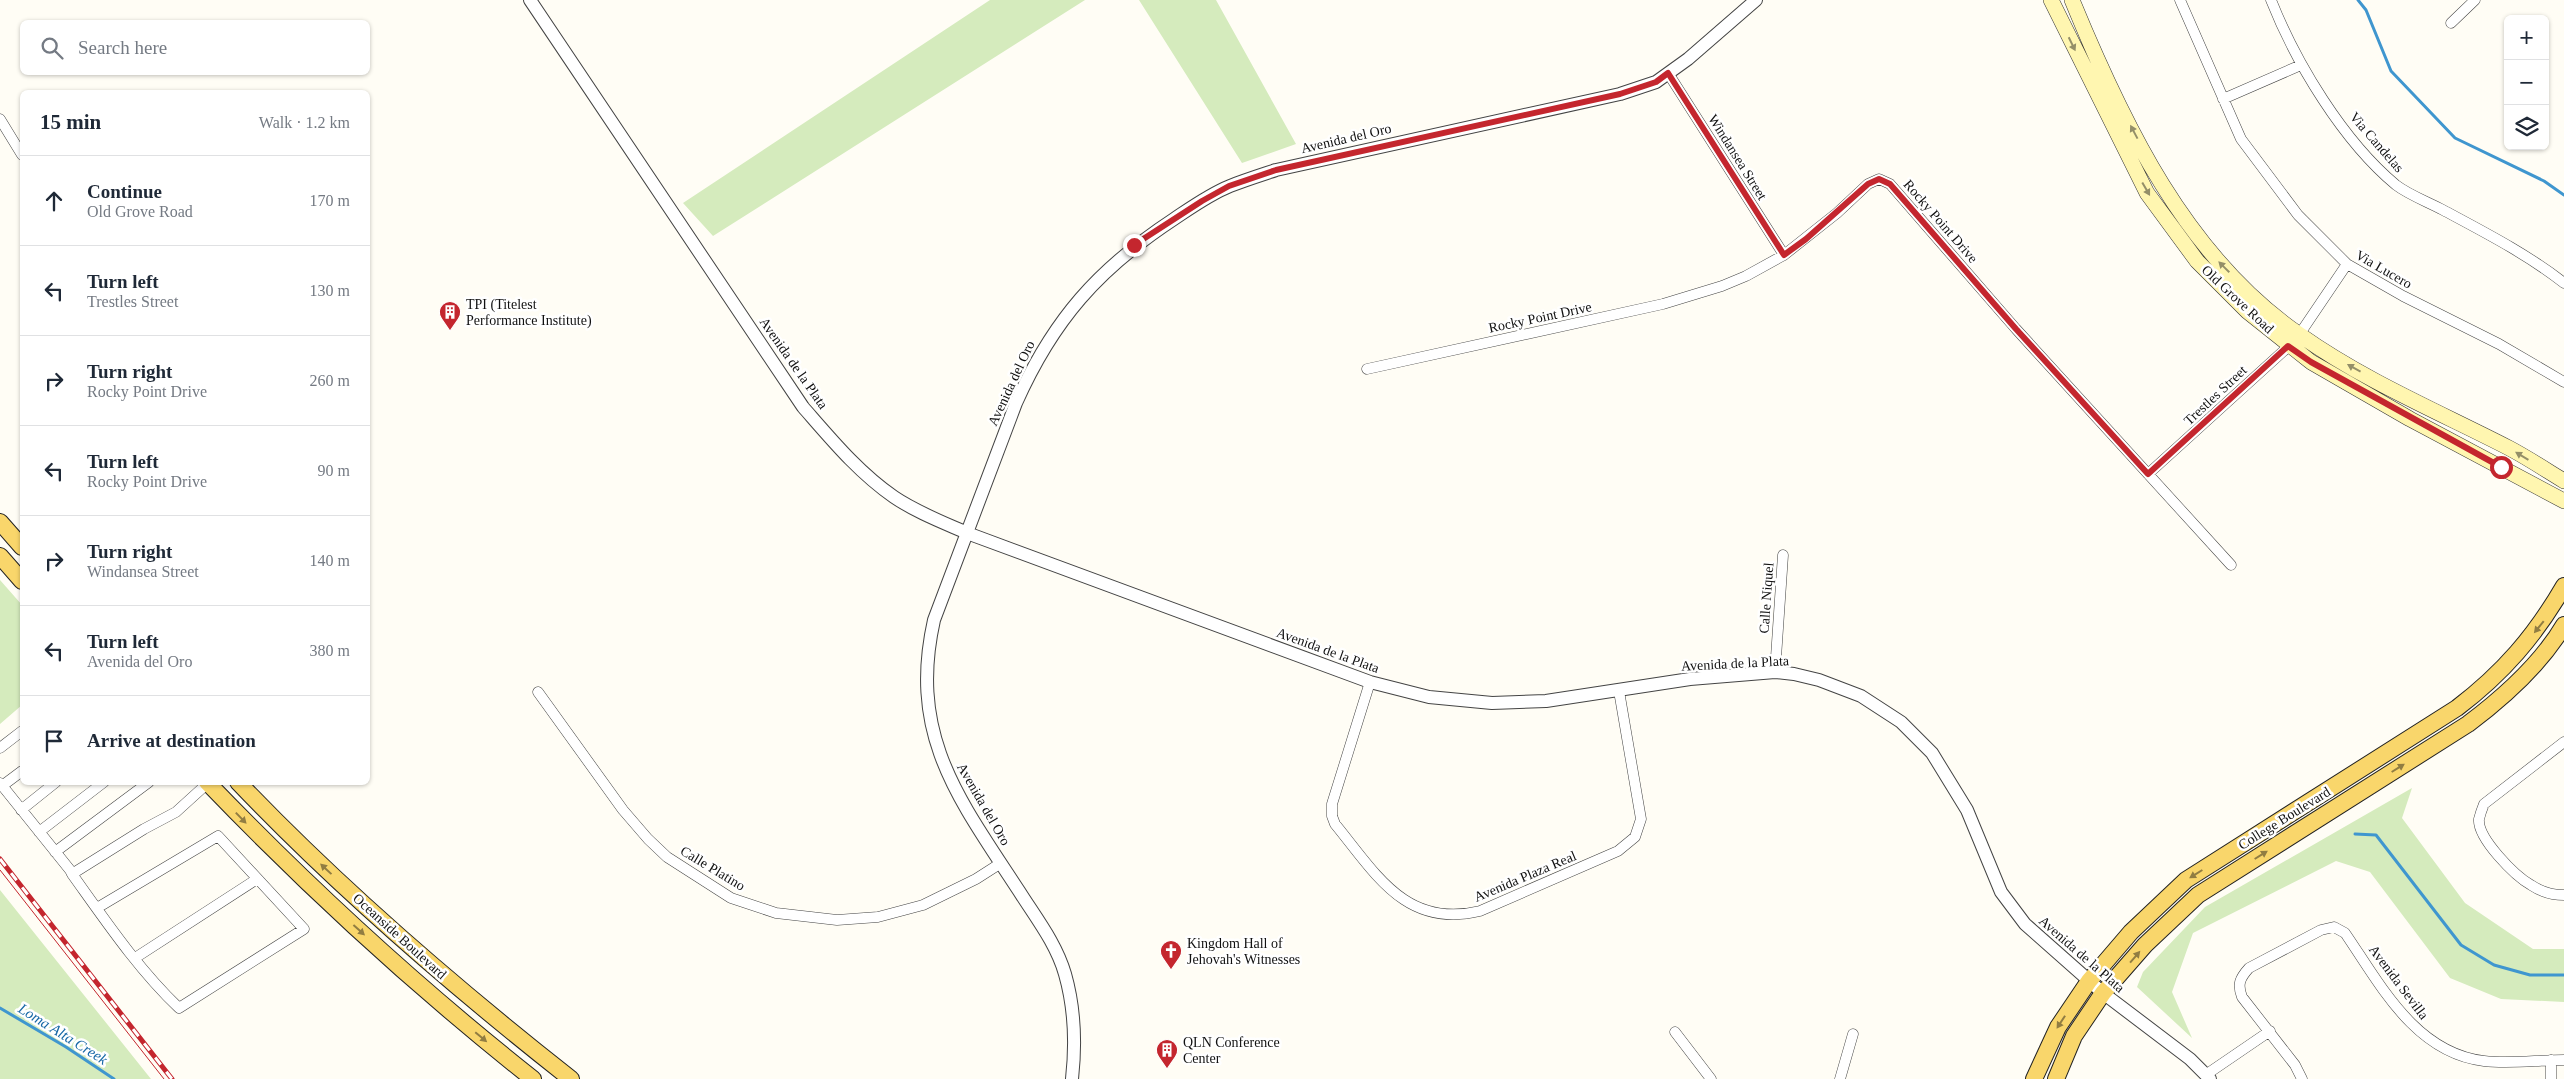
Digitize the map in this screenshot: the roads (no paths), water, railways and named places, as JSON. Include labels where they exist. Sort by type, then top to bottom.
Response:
[{"type":"main road","name":"Old Grove Road","points":[[2051,0],[2147,193],[2197,261],[2248,312],[2294,340],[2417,404],[2511,449],[2564,481]]},
{"type":"main road","name":"Old Grove Road","points":[[2072,0],[2117,99],[2162,186],[2209,252],[2259,302],[2294,340],[2311,362],[2564,501]]},
{"type":"main road","points":[[0,522],[20,545]]},
{"type":"main road","points":[[0,556],[20,579]]},
{"type":"main road","name":"College Boulevard","points":[[2034,1079],[2058,1027],[2089,981],[2131,932],[2186,880],[2457,708],[2485,686],[2543,622],[2564,586]]},
{"type":"main road","name":"College Boulevard","points":[[2056,1079],[2074,1036],[2103,993],[2145,946],[2198,895],[2468,724],[2498,701],[2528,671],[2564,625]]},
{"type":"main road","name":"Oceanside Boulevard","points":[[210,785],[258,835],[409,975],[533,1079]]},
{"type":"main road","name":"Oceanside Boulevard","points":[[241,785],[285,831],[430,964],[571,1079]]},
{"type":"street","name":"Avenida de la Plata","points":[[530,0],[803,407],[840,450],[869,478],[917,510],[967,533],[1370,682],[1429,697],[1492,703],[1546,701],[1620,691],[1690,678],[1775,672],[1820,680],[1861,696],[1901,722],[1932,753],[1967,810],[2001,892],[2031,930],[2103,993],[2190,1059],[2208,1077]]},
{"type":"street","name":"Avenida del Oro","points":[[1072,1079],[1076,1040],[1072,1001],[1065,972],[1050,939],[955,791],[938,749],[927,698],[926,682],[928,648],[934,620],[1016,403],[1030,370],[1049,339],[1089,287],[1134,245],[1229,186],[1276,170],[1620,94],[1656,82],[1688,59],[1756,0]]},
{"type":"street","name":"Via Lucero","points":[[2180,0],[2241,139],[2298,215],[2347,264],[2404,296],[2499,344],[2564,382]]},
{"type":"street","name":"Via Candelas","points":[[2271,0],[2301,65],[2361,149],[2397,185],[2495,238],[2564,283]]},
{"type":"street","points":[[2451,23],[2475,0]]},
{"type":"street","points":[[2223,99],[2301,65]]},
{"type":"street","name":"Windansea Street","points":[[1668,73],[1784,255]]},
{"type":"street","points":[[0,118],[20,152]]},
{"type":"street","name":"Rocky Point Drive","points":[[1367,369],[1698,294],[1746,276],[1784,255],[1806,239],[1868,184],[1879,179],[1890,184],[2016,329],[2231,565]]},
{"type":"street","name":"Trestles Street","points":[[2148,474],[2294,340],[2347,264]]},
{"type":"street","name":"Calle Niquel","points":[[1775,672],[1783,555]]},
{"type":"street","name":"Avenida Plaza Real","points":[[1370,682],[1332,804],[1332,816],[1335,824],[1390,890],[1422,910],[1444,915],[1462,915],[1480,911],[1618,851],[1635,837],[1641,819],[1620,691]]},
{"type":"street","name":"Calle Platino","points":[[538,692],[623,810],[648,839],[667,857],[731,898],[776,913],[837,920],[878,917],[923,905],[976,879],[1000,863]]},
{"type":"street","points":[[0,748],[20,733]]},
{"type":"street","points":[[2564,742],[2484,804],[2479,820],[2483,834],[2506,865],[2530,885],[2545,892],[2564,895]]},
{"type":"street","points":[[20,772],[1,785],[55,852],[72,874],[97,908],[135,958],[166,996],[179,1008],[304,929],[218,836],[97,908]]},
{"type":"street","points":[[21,810],[52,785]]},
{"type":"street","points":[[39,832],[100,785]]},
{"type":"street","points":[[55,852],[146,785]]},
{"type":"street","points":[[72,874],[144,829],[176,812],[206,785]]},
{"type":"street","points":[[135,958],[257,879]]},
{"type":"street","name":"Avenida Sevilla","points":[[2270,1031],[2242,997],[2239,989],[2240,978],[2249,968],[2321,930],[2334,927],[2345,933],[2403,1017],[2420,1032],[2456,1054],[2482,1061],[2564,1060]]},
{"type":"street","points":[[2208,1077],[2270,1031],[2296,1065],[2302,1079]]},
{"type":"street","points":[[1675,1032],[1711,1079]]},
{"type":"street","points":[[1840,1079],[1852,1034]]},
{"type":"street","points":[[2551,1060],[2551,1079]]},
{"type":"waterway","points":[[2358,0],[2366,10],[2391,71],[2455,138],[2544,181],[2564,195]]},
{"type":"waterway","points":[[2355,834],[2376,835],[2461,945],[2494,965],[2530,975],[2564,975]]},
{"type":"waterway","name":"Loma Alta Creek","points":[[0,1008],[66,1047],[114,1079]]},
{"type":"tram line","points":[[0,870],[164,1079]]},
{"type":"railway","points":[[0,859],[172,1079]]},
{"type":"place","name":"TPI (Titelest Performance Institute)","points":[[450,331]]},
{"type":"place","name":"Kingdom Hall of Jehovah's Witnesses","points":[[1171,970]]},
{"type":"place","name":"QLN Conference Center","points":[[1167,1069]]}]
